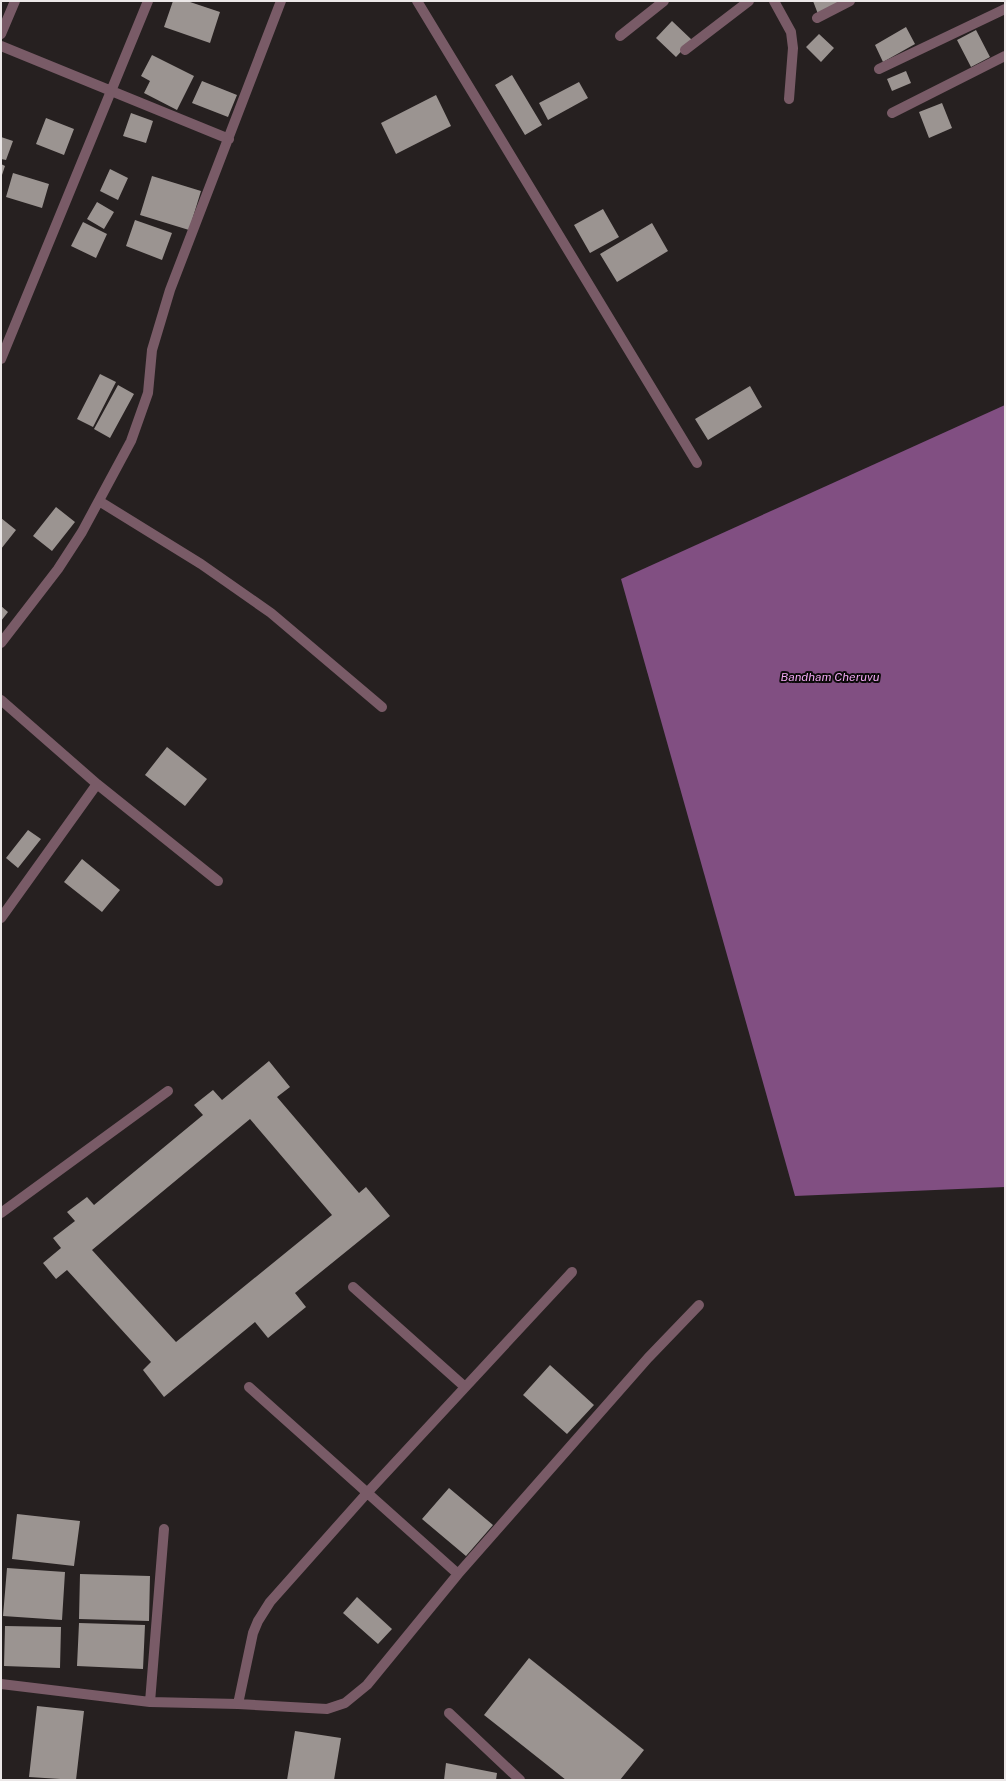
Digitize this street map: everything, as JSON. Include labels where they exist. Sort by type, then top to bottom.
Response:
[{"type":"street","points":[[1,34],[15,1]]},
{"type":"street","points":[[1,359],[148,1]]},
{"type":"street","points":[[1,643],[58,569],[82,532],[131,441],[148,393],[152,350],[170,290],[281,1]]},
{"type":"street","points":[[417,1],[697,463]]},
{"type":"street","points":[[620,36],[664,1]]},
{"type":"street","points":[[685,50],[749,1]]},
{"type":"street","points":[[774,1],[791,32],[793,48],[789,99]]},
{"type":"street","points":[[817,18],[850,1]]},
{"type":"street","points":[[879,69],[1005,9]]},
{"type":"street","points":[[1,46],[229,139]]},
{"type":"street","points":[[892,113],[1005,56]]},
{"type":"street","points":[[99,501],[201,564],[254,600],[382,707]]},
{"type":"street","points":[[1,700],[97,784],[218,881]]},
{"type":"street","points":[[1,918],[97,784]]},
{"type":"street","points":[[1,1213],[168,1091]]},
{"type":"street","points":[[238,1704],[253,1633],[258,1621],[270,1602],[367,1493],[572,1272]]},
{"type":"street","points":[[353,1287],[465,1387]]},
{"type":"street","points":[[1,1684],[150,1702],[238,1704],[327,1709],[345,1703],[367,1685],[458,1574],[648,1358],[699,1305]]},
{"type":"street","points":[[249,1387],[458,1574]]},
{"type":"street","points":[[150,1702],[164,1529]]},
{"type":"street","points":[[450,1713],[520,1780]]},
{"type":"water","name":"Bandham Cheruvu","points":[[1005,405],[1005,1187],[795,1196],[621,579]]},
{"type":"building","points":[[173,1],[187,1],[220,12],[210,43],[164,27]]},
{"type":"building","points":[[813,1],[849,1],[818,14]]},
{"type":"building","points":[[672,21],[692,40],[676,57],[656,38]]},
{"type":"building","points":[[906,27],[915,44],[883,62],[875,45]]},
{"type":"building","points":[[976,30],[990,57],[971,67],[957,40]]},
{"type":"building","points":[[819,34],[834,48],[821,62],[806,47]]},
{"type":"building","points":[[152,55],[194,76],[177,110],[144,93],[150,81],[141,76]]},
{"type":"building","points":[[906,71],[911,83],[892,91],[887,79]]},
{"type":"building","points":[[512,75],[542,125],[525,135],[495,85]]},
{"type":"building","points":[[202,81],[237,95],[228,117],[192,103]]},
{"type":"building","points":[[579,82],[588,98],[548,120],[539,103]]},
{"type":"building","points":[[436,95],[451,126],[396,154],[381,123]]},
{"type":"building","points":[[942,103],[952,128],[929,138],[919,112]]},
{"type":"building","points":[[131,113],[153,121],[146,143],[123,136]]},
{"type":"building","points":[[46,118],[74,129],[64,155],[36,144]]},
{"type":"building","points":[[1,137],[13,141],[6,160],[1,159]]},
{"type":"building","points":[[1,164],[5,166],[1,178]]},
{"type":"building","points":[[110,169],[128,178],[118,200],[100,191]]},
{"type":"building","points":[[13,173],[49,184],[42,208],[6,197]]},
{"type":"building","points":[[152,176],[201,191],[189,230],[140,215]]},
{"type":"building","points":[[97,202],[114,212],[104,229],[87,219]]},
{"type":"building","points":[[603,209],[619,237],[590,253],[574,225]]},
{"type":"building","points":[[135,220],[172,233],[162,260],[126,246]]},
{"type":"building","points":[[83,222],[107,234],[96,258],[71,246]]},
{"type":"building","points":[[652,223],[668,251],[617,282],[600,254]]},
{"type":"building","points":[[100,374],[116,382],[93,427],[77,419]]},
{"type":"building","points":[[118,385],[134,394],[110,438],[94,429]]},
{"type":"building","points":[[750,386],[762,407],[708,440],[695,419]]},
{"type":"building","points":[[56,507],[75,522],[52,551],[33,536]]},
{"type":"building","points":[[1,518],[16,530],[1,549]]},
{"type":"building","points":[[1,606],[8,612],[1,621]]},
{"type":"building","points":[[167,747],[207,779],[185,806],[145,775]]},
{"type":"building","points":[[28,830],[41,839],[18,868],[6,858]]},
{"type":"building","points":[[82,859],[120,890],[102,912],[64,882]]},
{"type":"building","points":[[269,1061],[290,1087],[277,1097],[359,1193],[366,1187],[390,1216],[295,1293],[306,1307],[268,1338],[255,1322],[164,1397],[143,1370],[151,1362],[67,1270],[56,1279],[43,1263],[61,1248],[53,1238],[75,1221],[67,1212],[87,1197],[94,1205],[203,1115],[194,1105],[213,1090],[222,1100]],"holes":[[[250,1119],[332,1215],[176,1342],[92,1250]]]},
{"type":"building","points":[[550,1365],[594,1405],[567,1434],[523,1395]]},
{"type":"building","points":[[449,1488],[493,1525],[466,1556],[422,1519]]},
{"type":"building","points":[[17,1514],[80,1521],[74,1566],[12,1559]]},
{"type":"building","points":[[7,1568],[65,1572],[62,1620],[3,1616]]},
{"type":"building","points":[[80,1574],[150,1576],[149,1621],[79,1619]]},
{"type":"building","points":[[357,1597],[392,1629],[378,1644],[343,1613]]},
{"type":"building","points":[[79,1623],[145,1625],[143,1669],[77,1666]]},
{"type":"building","points":[[5,1626],[61,1627],[60,1668],[4,1666]]},
{"type":"building","points":[[529,1658],[644,1750],[620,1780],[566,1780],[484,1715]]},
{"type":"building","points":[[37,1706],[84,1711],[76,1780],[29,1777]]},
{"type":"building","points":[[295,1731],[341,1738],[334,1780],[287,1780]]},
{"type":"building","points":[[446,1763],[497,1773],[496,1780],[444,1780]]}]
